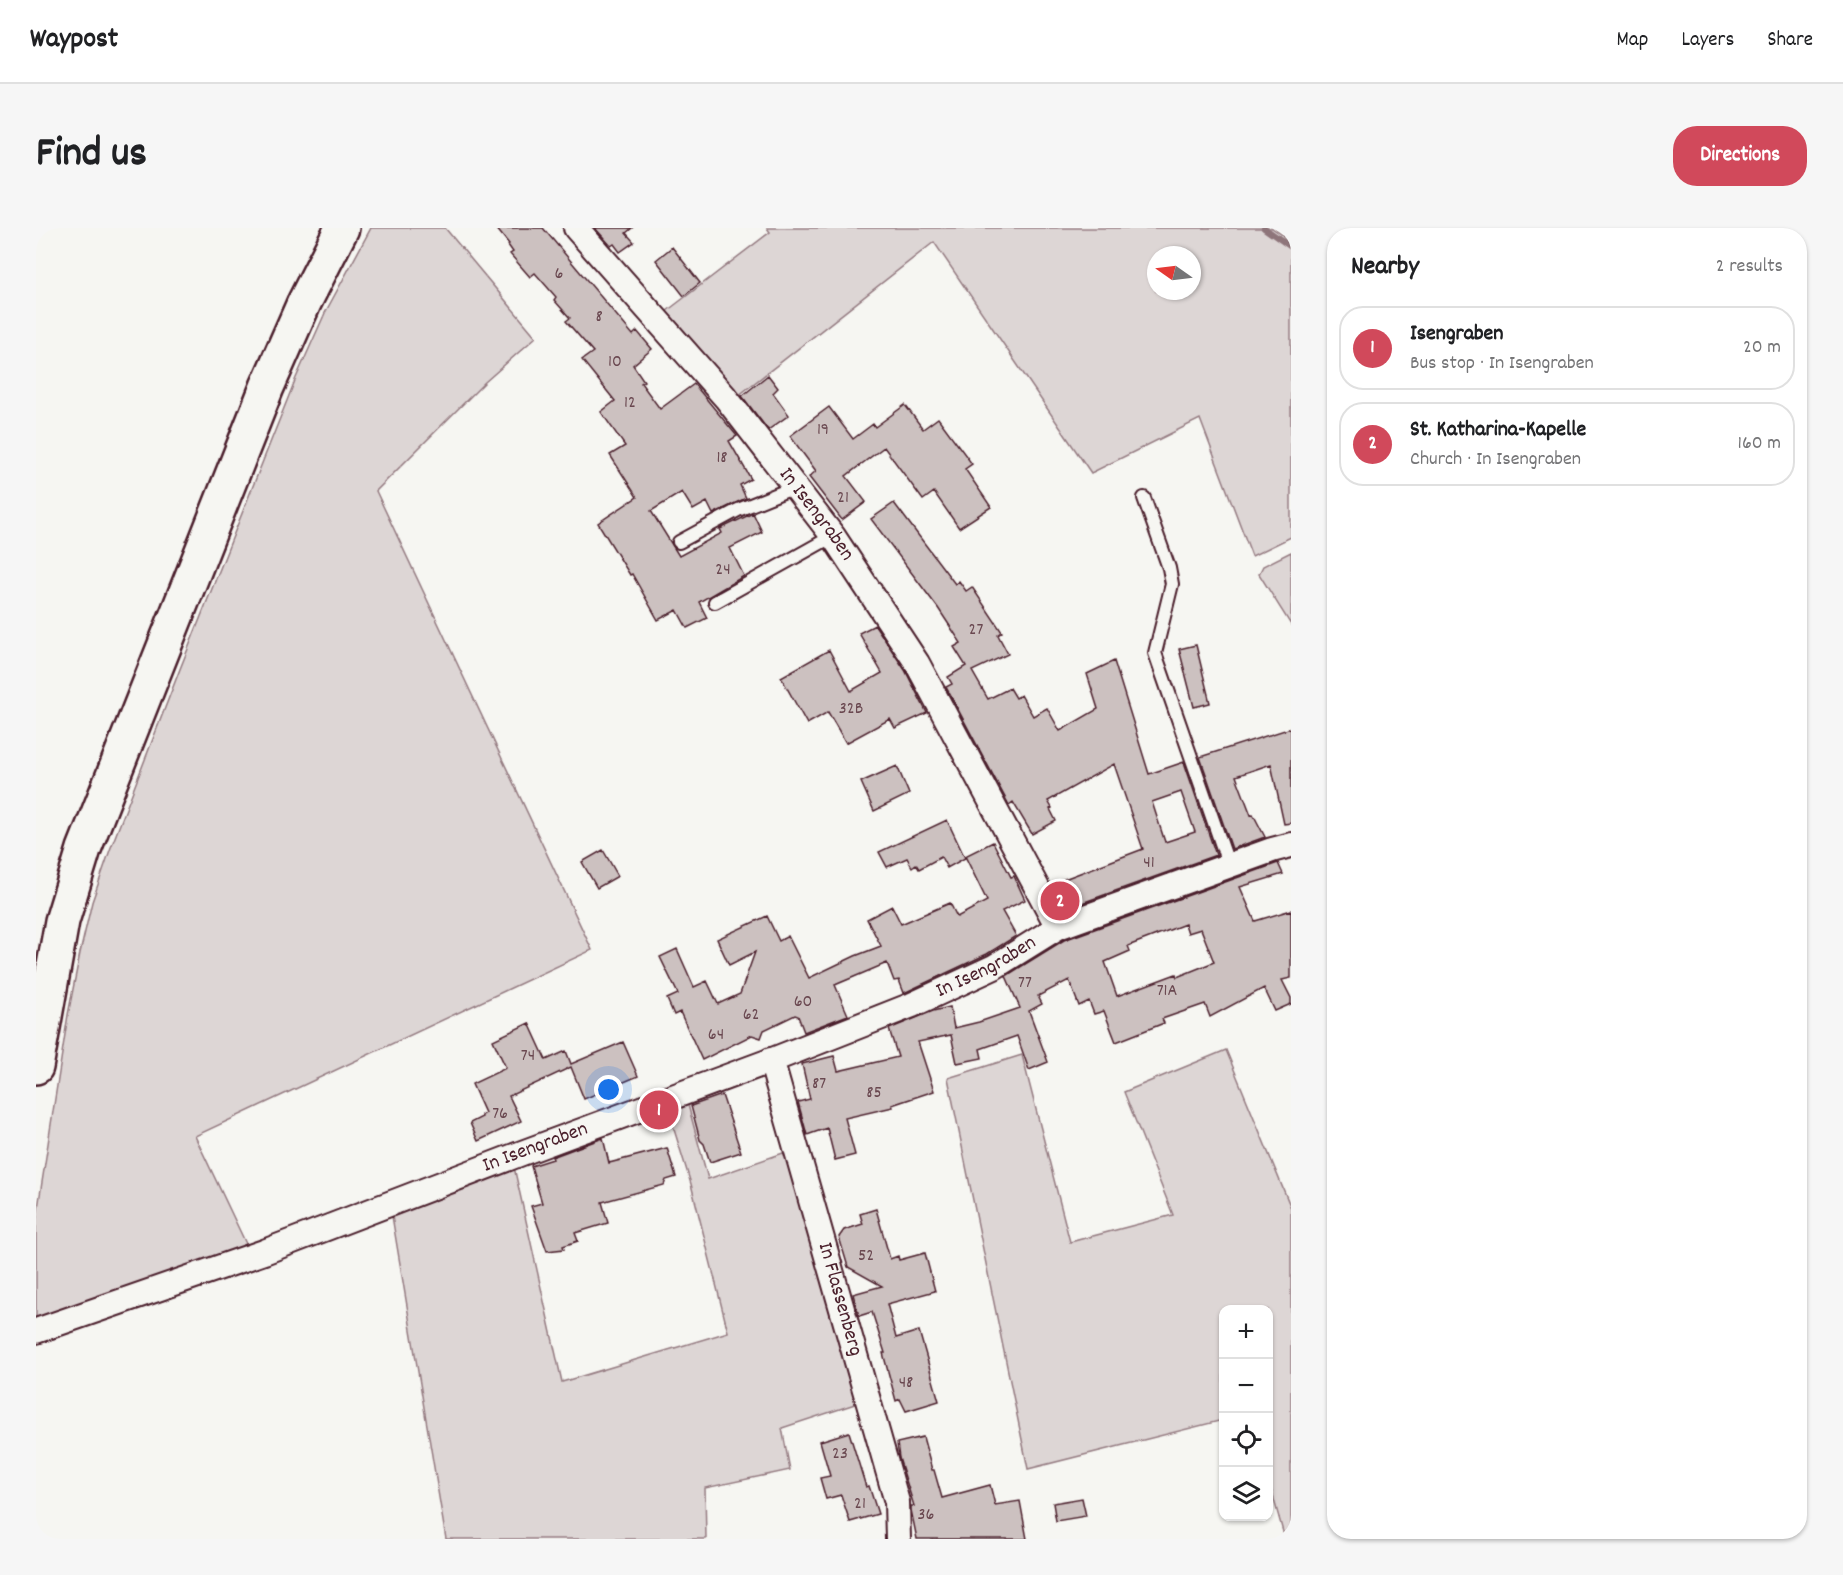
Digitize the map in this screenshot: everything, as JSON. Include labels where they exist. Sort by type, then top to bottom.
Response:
[{"type":"main road","points":[[36,1067],[62,921],[84,849],[267,387],[304,303],[342,228]]},
{"type":"street","name":"In Isengraben","points":[[576,228],[726,398],[833,536],[917,663],[1059,927]]},
{"type":"street","name":"In Isengraben","points":[[36,1331],[264,1252],[771,1060],[912,1005],[984,972],[1059,927],[1291,845]]},
{"type":"street","name":"In Flassenberg","points":[[771,1060],[897,1502],[898,1539]]},
{"type":"lane","points":[[679,542],[738,510],[795,487]]},
{"type":"lane","points":[[1144,498],[1172,584],[1155,653],[1230,866]]},
{"type":"lane","points":[[715,602],[833,536]]},
{"type":"shaded area","points":[[371,228],[445,228],[536,337],[485,382],[376,491],[592,950],[195,1136],[248,1248],[42,1317],[36,1317],[36,1221],[68,1015],[92,902],[180,669],[296,378],[325,313]]},
{"type":"shaded area","points":[[767,228],[1272,228],[1291,241],[1291,537],[1252,556],[1200,419],[1091,473],[934,242],[734,399],[663,314],[770,232]]},
{"type":"shaded area","points":[[1291,552],[1291,625],[1259,574],[1263,566]]},
{"type":"shaded area","points":[[1226,1050],[1291,1208],[1291,1539],[1285,1539],[1273,1496],[1273,1305],[1219,1305],[1219,1421],[1028,1469],[948,1078],[1022,1055],[1070,1242],[1173,1215],[1124,1092]]},
{"type":"shaded area","points":[[687,1101],[708,1179],[786,1152],[858,1403],[782,1428],[790,1470],[705,1488],[706,1539],[446,1539],[391,1210],[514,1167],[562,1382],[728,1332],[691,1184],[667,1107]]},
{"type":"building","points":[[496,228],[543,228],[633,335],[637,331],[652,349],[633,365],[644,381],[641,383],[660,409],[694,384],[737,436],[729,441],[751,479],[740,485],[746,498],[713,514],[707,502],[693,510],[682,492],[651,511],[679,556],[722,533],[720,529],[753,513],[762,532],[730,548],[744,576],[699,602],[707,618],[687,628],[677,610],[658,620],[632,574],[630,575],[598,523],[637,497],[610,455],[625,446],[601,412],[615,401],[582,360],[593,352],[566,321],[570,318],[554,300],[556,297],[535,273],[530,277],[510,254],[513,252],[509,244]]},
{"type":"building","points":[[595,228],[632,228],[626,233],[634,242],[620,252],[614,244],[611,246]]},
{"type":"building","points":[[672,247],[700,283],[684,296],[656,260]]},
{"type":"building","points":[[768,375],[778,388],[773,393],[789,415],[768,430],[742,396]]},
{"type":"building","points":[[905,405],[923,429],[938,418],[972,464],[965,469],[991,507],[959,528],[934,492],[923,500],[884,447],[846,476],[866,502],[842,520],[809,477],[816,471],[790,436],[829,407],[853,439],[873,424],[875,427]]},
{"type":"building","points":[[894,503],[955,584],[959,581],[966,591],[972,587],[1002,632],[998,635],[1008,654],[972,671],[988,699],[1010,688],[1016,698],[1021,695],[1033,716],[1047,708],[1060,731],[1098,709],[1087,674],[1114,661],[1149,774],[1184,762],[1216,855],[1065,909],[1056,893],[1062,890],[1059,881],[1143,849],[1114,764],[1048,801],[1056,821],[1032,834],[1013,802],[1009,805],[946,687],[952,684],[948,677],[966,666],[954,647],[961,643],[938,608],[871,519]],"holes":[[[1181,792],[1195,832],[1165,842],[1152,802]]]},
{"type":"building","points":[[875,625],[905,670],[927,713],[895,728],[890,719],[846,743],[828,712],[807,724],[781,677],[829,650],[851,691],[882,673],[859,633]]},
{"type":"building","points":[[1196,645],[1210,703],[1194,707],[1179,649]]},
{"type":"building","points":[[1291,728],[1291,823],[1284,824],[1271,764],[1236,776],[1251,815],[1253,814],[1265,837],[1232,849],[1200,757]]},
{"type":"building","points":[[897,766],[909,794],[874,811],[861,782]]},
{"type":"building","points":[[947,820],[965,858],[947,868],[941,857],[919,869],[916,864],[912,867],[907,858],[887,867],[879,852]]},
{"type":"building","points":[[993,842],[1011,877],[1014,876],[1025,900],[1002,911],[1016,936],[987,954],[904,993],[899,980],[894,981],[887,963],[835,985],[848,1015],[804,1032],[798,1016],[795,1015],[764,1030],[761,1038],[752,1035],[702,1060],[680,1012],[674,1015],[667,999],[678,994],[660,957],[677,949],[694,987],[707,981],[718,1004],[740,994],[755,952],[729,965],[717,939],[767,916],[779,941],[788,936],[809,978],[881,946],[867,919],[892,906],[901,924],[950,903],[957,917],[987,901],[965,856]]},
{"type":"building","points":[[603,850],[618,876],[597,888],[582,862]]},
{"type":"building","points":[[1278,863],[1283,874],[1240,887],[1255,921],[1291,910],[1291,978],[1282,980],[1291,998],[1291,1004],[1275,1011],[1264,988],[1210,1017],[1205,1004],[1162,1019],[1164,1023],[1116,1042],[1104,1011],[1094,1014],[1089,1001],[1079,1006],[1069,980],[1038,996],[1042,1004],[1029,1011],[1048,1062],[1029,1070],[1017,1036],[980,1049],[982,1058],[957,1063],[951,1035],[918,1042],[934,1091],[892,1105],[893,1107],[845,1118],[855,1155],[835,1160],[827,1128],[807,1135],[798,1102],[810,1099],[802,1064],[834,1056],[838,1071],[898,1057],[889,1029],[933,1011],[950,1007],[954,1028],[1020,1008],[1006,976],[1064,940]],"holes":[[[1185,924],[1188,933],[1201,929],[1214,962],[1177,977],[1176,974],[1117,996],[1105,962],[1130,951],[1128,946]]]},
{"type":"building","points":[[529,1023],[546,1060],[566,1051],[571,1064],[623,1042],[638,1076],[584,1099],[571,1067],[509,1096],[521,1121],[478,1141],[470,1123],[485,1113],[472,1084],[506,1068],[493,1040]]},
{"type":"building","points":[[722,1095],[741,1152],[710,1162],[704,1144],[700,1140],[691,1106]]},
{"type":"building","points":[[603,1138],[609,1163],[667,1148],[676,1177],[666,1180],[664,1185],[602,1202],[608,1223],[575,1233],[578,1241],[563,1246],[564,1249],[547,1251],[531,1206],[542,1203],[531,1166]]},
{"type":"building","points":[[876,1209],[890,1259],[898,1256],[899,1260],[925,1253],[935,1291],[887,1304],[896,1338],[919,1331],[939,1401],[906,1411],[900,1399],[896,1401],[883,1353],[885,1353],[872,1312],[859,1316],[853,1294],[882,1286],[848,1267],[839,1237],[844,1230],[863,1224],[860,1214]]},
{"type":"building","points":[[849,1432],[866,1487],[869,1486],[878,1514],[850,1522],[841,1495],[826,1499],[820,1478],[830,1476],[820,1441]]},
{"type":"building","points":[[923,1437],[942,1498],[990,1485],[995,1505],[1020,1501],[1027,1539],[917,1539],[911,1510],[911,1506],[914,1506],[899,1458],[897,1443]]},
{"type":"building","points":[[1082,1498],[1086,1516],[1056,1521],[1053,1503]]},
{"type":"waterway","points":[[1264,228],[1291,247]]},
{"type":"place","name":"St. Katharina-Kapelle","points":[[1060,901]]},
{"type":"place","name":"Isengraben","points":[[659,1110]]}]
